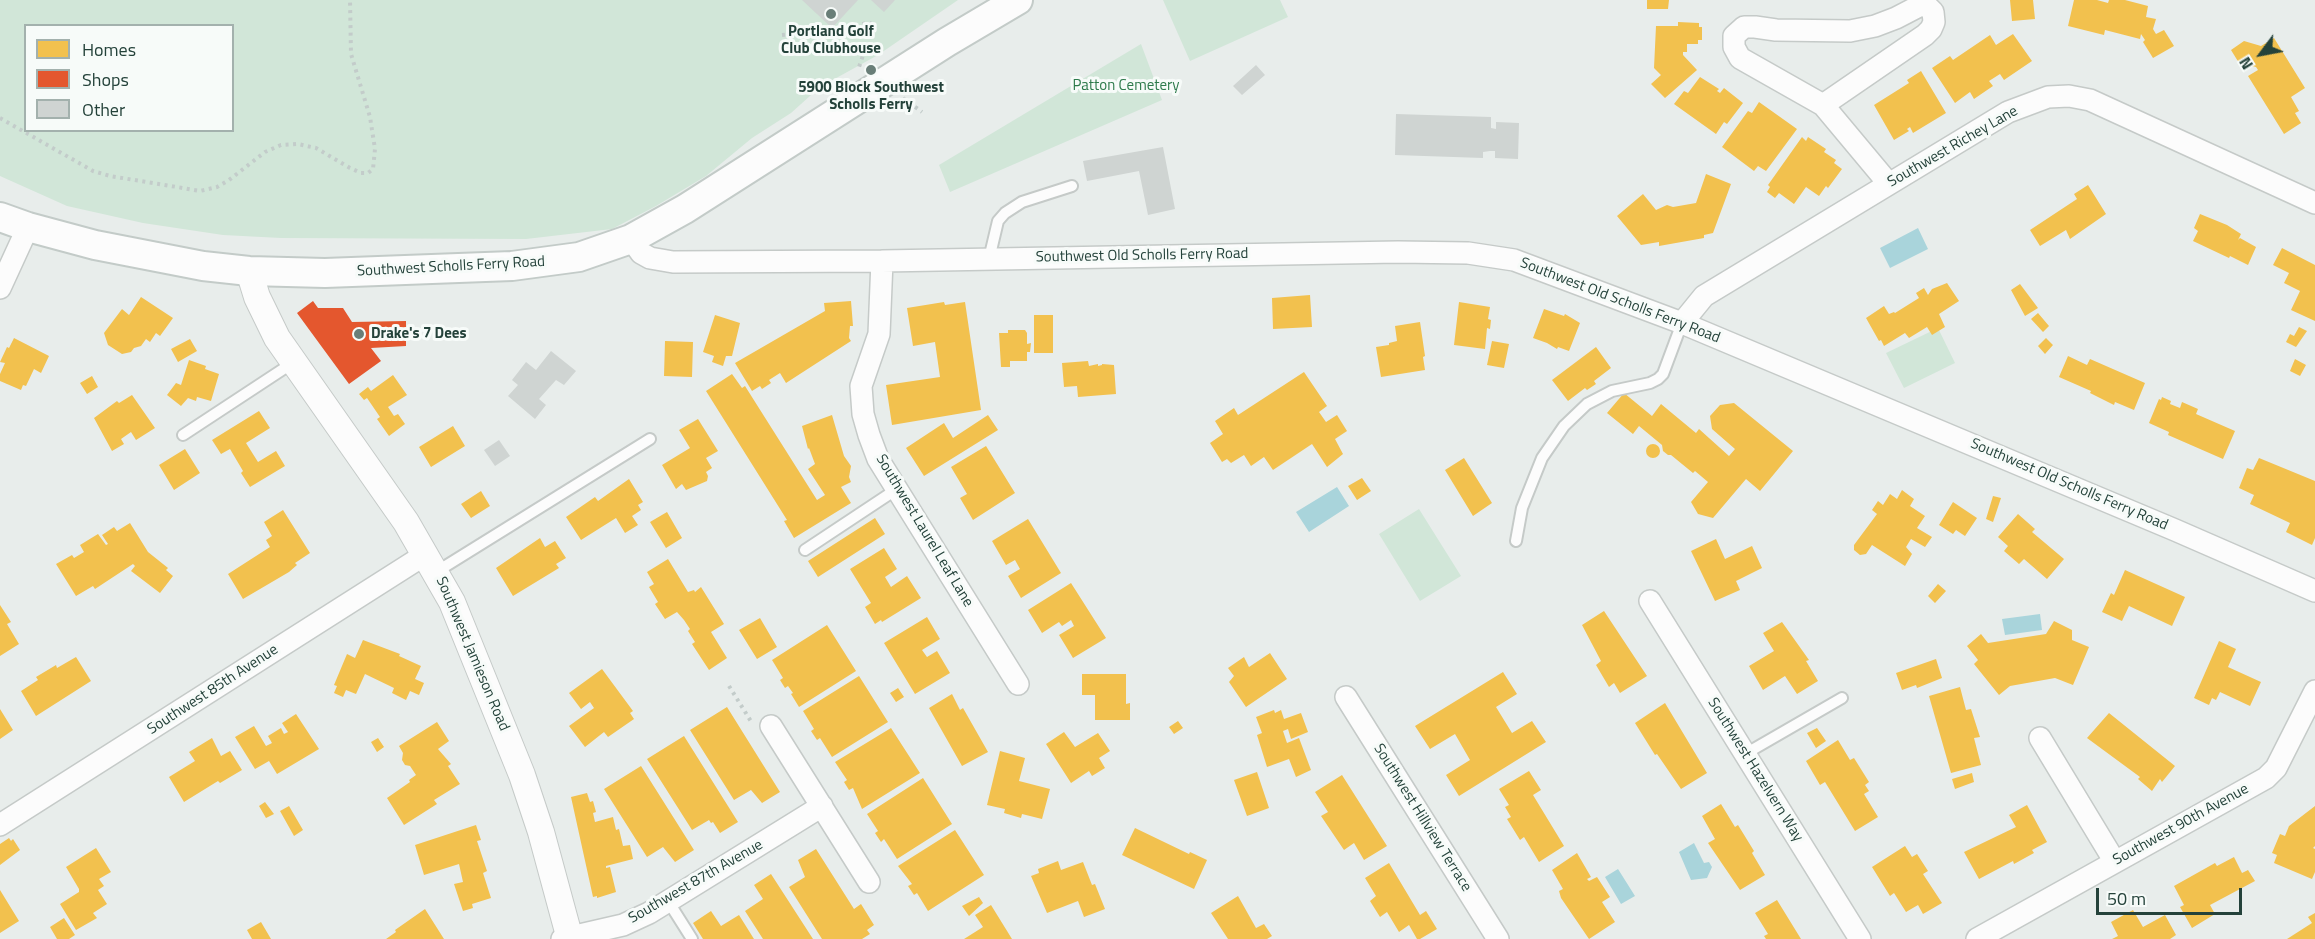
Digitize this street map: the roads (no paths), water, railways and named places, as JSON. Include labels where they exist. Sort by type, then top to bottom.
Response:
[{"type":"main road","name":"Southwest Scholls Ferry Road","points":[[0,217],[95,245],[156,258],[249,271],[325,273],[512,266],[556,262],[579,257],[631,239],[694,203],[947,42],[1018,0]]},
{"type":"street","points":[[1823,105],[1924,35],[1931,29],[1934,22],[1933,12],[1927,6],[1921,5],[1875,26],[1850,31],[1744,27],[1734,36],[1734,46],[1740,58],[1823,105],[1889,184]]},
{"type":"street","name":"Southwest Richey Lane","points":[[1682,323],[1704,296],[2008,112],[2048,97],[2068,96],[2090,100],[2315,203]]},
{"type":"street","points":[[0,288],[28,227]]},
{"type":"street","name":"Southwest Old Scholls Ferry Road","points":[[631,239],[641,253],[660,261],[882,261],[1258,254],[1468,253],[1514,260],[1682,323],[2315,591]]},
{"type":"street","name":"Southwest Laurel Leaf Lane","points":[[882,261],[879,334],[861,386],[863,414],[878,459],[1018,684]]},
{"type":"street","name":"Southwest Jamieson Road","points":[[249,271],[256,297],[265,317],[294,362],[379,481],[431,563],[469,641],[522,774],[541,831],[567,938]]},
{"type":"street","name":"Southwest 85th Avenue","points":[[0,825],[431,563]]},
{"type":"street","name":"Southwest Hazelvern Way","points":[[1650,601],[1860,939]]},
{"type":"street","name":"Southwest 90th Avenue","points":[[1977,939],[2266,778],[2276,768],[2315,691]]},
{"type":"street","name":"Southwest Hillview Terrace","points":[[1346,697],[1498,939]]},
{"type":"street","points":[[762,725],[822,806],[869,882]]},
{"type":"street","points":[[2040,738],[2115,862]]},
{"type":"street","name":"Southwest 87th Avenue","points":[[567,938],[623,925],[649,913],[822,806]]},
{"type":"lane","points":[[989,259],[996,228],[1005,213],[1022,202],[1072,186]]},
{"type":"lane","points":[[1516,541],[1522,508],[1542,458],[1564,426],[1587,404],[1612,391],[1650,383],[1658,379],[1663,374],[1682,323]]},
{"type":"lane","points":[[183,435],[294,362]]},
{"type":"lane","points":[[431,563],[650,439]]},
{"type":"lane","points":[[805,550],[897,489]]},
{"type":"lane","points":[[1745,754],[1842,698]]},
{"type":"lane","points":[[669,901],[692,939]]},
{"type":"water","points":[[1918,228],[1928,249],[1890,268],[1880,248]]},
{"type":"water","points":[[1337,487],[1349,506],[1309,532],[1296,512]]},
{"type":"water","points":[[2040,614],[2042,630],[2005,635],[2002,619]]},
{"type":"water","points":[[1694,843],[1704,863],[1709,862],[1712,867],[1707,878],[1691,880],[1679,852]]},
{"type":"water","points":[[1618,869],[1635,896],[1621,904],[1605,877]]},
{"type":"place","name":"Portland Golf Club Clubhouse","points":[[831,14]]},
{"type":"place","name":"5900 Block Southwest Scholls Ferry","points":[[871,70]]},
{"type":"place","name":"Drake's 7 Dees","points":[[359,334]]},
{"type":"park label","name":"Patton Cemetery","points":[[1126,86]]}]
